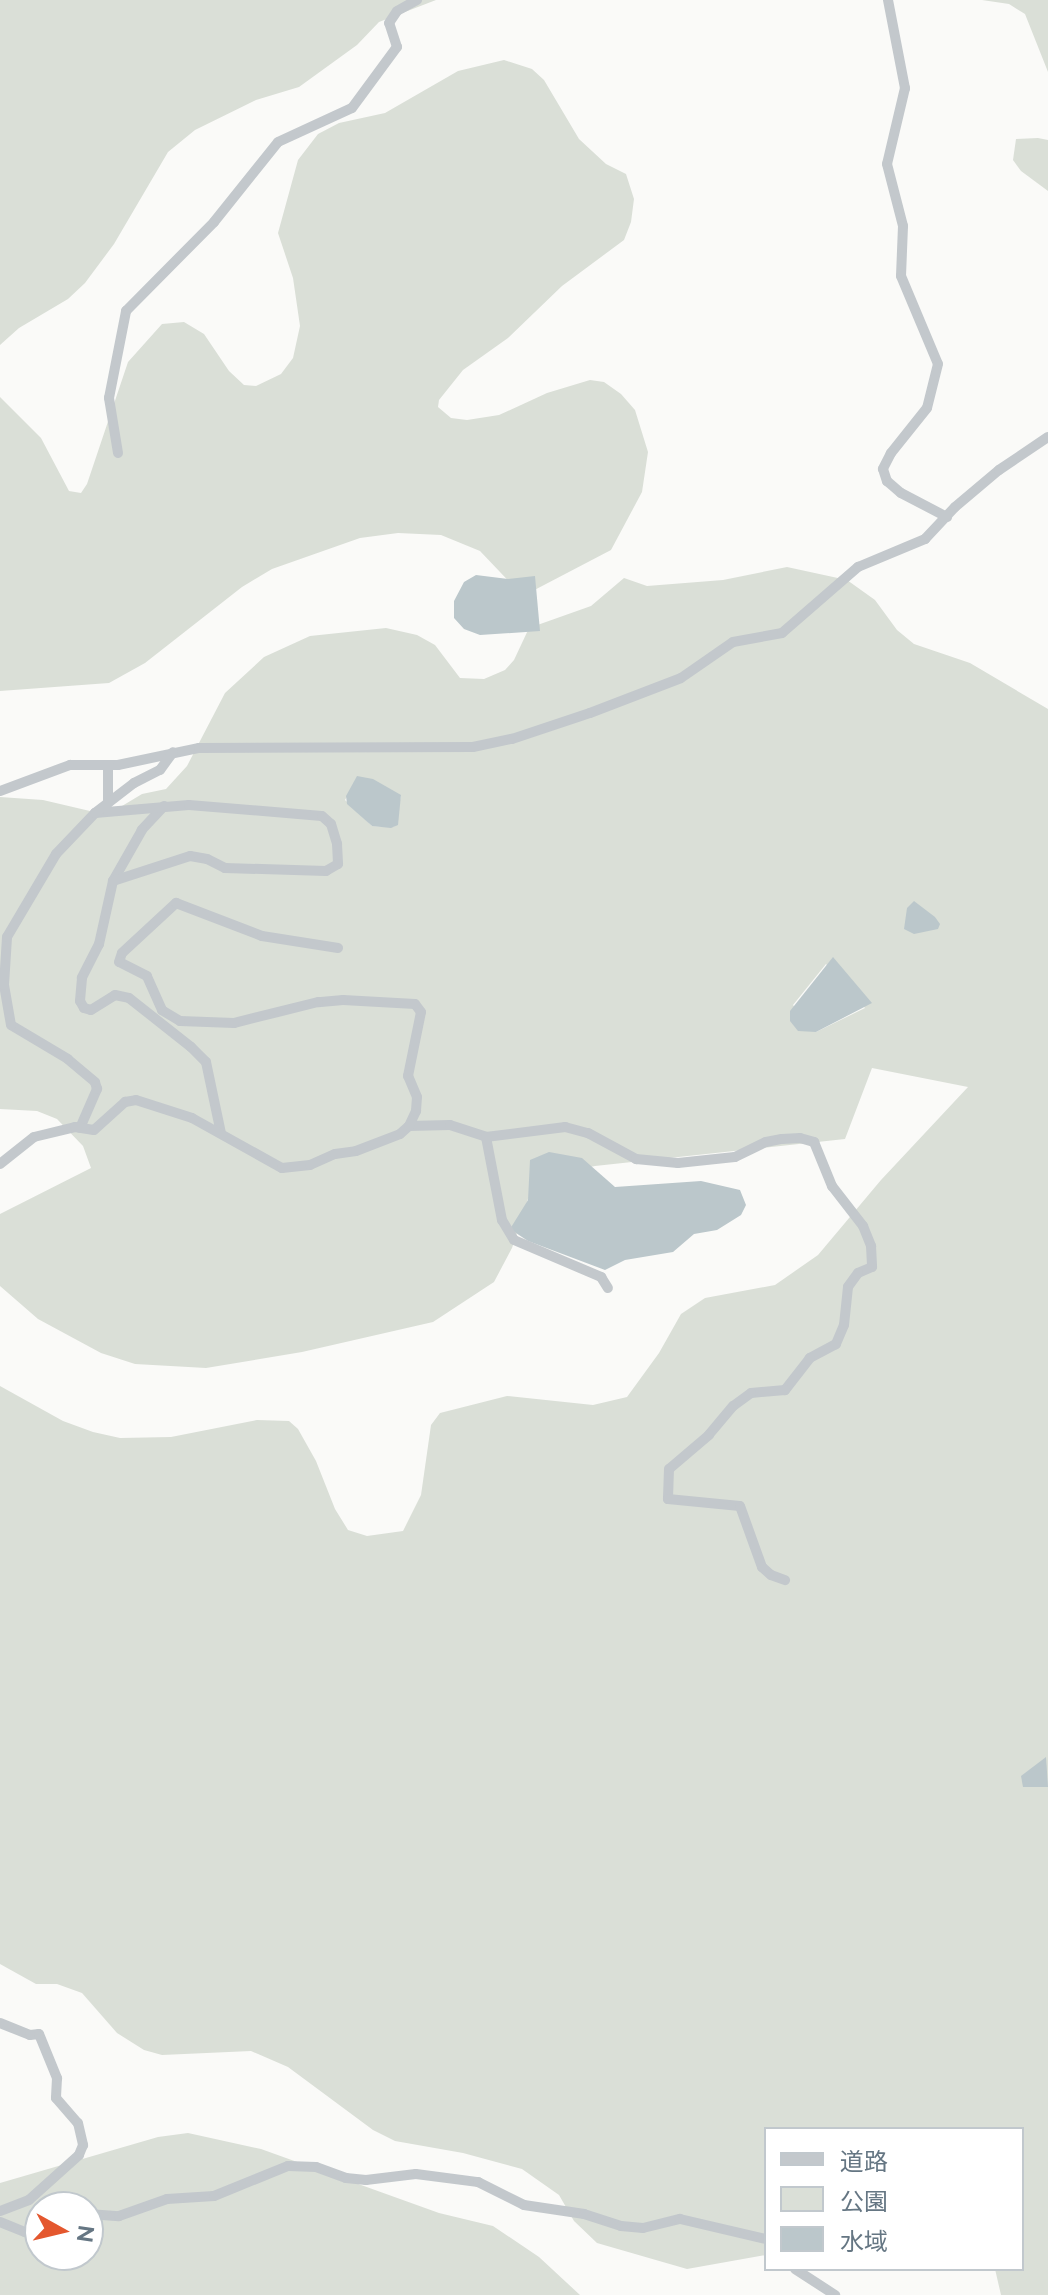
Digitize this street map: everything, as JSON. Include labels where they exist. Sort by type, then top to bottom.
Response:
[{"type":"street","points":[[118,453],[109,398],[126,311],[214,222],[278,142],[352,108],[397,47],[389,23],[397,11],[417,0]]},
{"type":"street","points":[[888,0],[905,88],[887,164],[903,226],[901,276],[938,364],[927,408],[891,453],[883,469],[887,481],[901,493],[947,517]]},
{"type":"street","points":[[0,791],[70,765],[108,766],[173,752],[232,747],[434,750],[473,747],[512,739],[681,678],[733,642],[782,633],[858,567],[925,539],[999,470],[1048,437]]},
{"type":"street","points":[[80,1128],[97,1089],[95,1082],[68,1059],[11,1025],[4,985],[7,937],[44,872],[95,813],[160,770],[173,752]]},
{"type":"street","points":[[108,766],[108,803]]},
{"type":"street","points":[[95,813],[164,806],[322,816],[331,824],[338,864],[326,871],[311,873],[244,870],[190,856],[113,881]]},
{"type":"street","points":[[164,806],[142,830],[113,881],[99,944],[82,978],[80,1001],[84,1008],[91,1010],[115,995],[129,998],[191,1047],[206,1062],[221,1133]]},
{"type":"street","points":[[338,948],[262,936],[176,903],[122,953],[119,962],[147,976],[162,1010],[180,1021],[234,1023],[318,1002],[343,1000],[415,1004],[421,1012],[408,1076],[417,1097],[409,1126]]},
{"type":"street","points":[[0,1164],[34,1137],[66,1128],[94,1130],[125,1102],[136,1100],[192,1118],[282,1168],[310,1165],[335,1154],[365,1148],[409,1126],[450,1125],[486,1137],[565,1127],[588,1133],[636,1159],[678,1163],[735,1157],[766,1142],[782,1139],[800,1138],[814,1142],[832,1186],[863,1226],[871,1246],[872,1267],[858,1273],[848,1287],[844,1325],[836,1344],[810,1358],[785,1390],[751,1393],[733,1406],[709,1435],[669,1469],[668,1499],[740,1506],[762,1567],[771,1575],[785,1580]]},
{"type":"street","points":[[486,1137],[502,1220],[514,1240],[601,1277],[608,1288]]},
{"type":"street","points":[[0,2023],[30,2035],[39,2034],[57,2078],[56,2098],[78,2123],[83,2145],[79,2155],[29,2200],[0,2211]]},
{"type":"street","points":[[104,2215],[119,2216],[167,2199],[214,2196],[288,2166],[316,2167],[346,2178],[366,2180],[416,2174],[478,2182],[524,2205],[584,2214],[621,2226],[643,2228],[680,2219],[764,2239]]},
{"type":"street","points":[[0,2222],[24,2232]]},
{"type":"street","points":[[798,2271],[835,2295]]},
{"type":"green space","points":[[0,0],[436,0],[379,22],[357,45],[299,87],[256,100],[195,130],[168,152],[114,244],[85,283],[68,299],[19,328],[0,345]]},
{"type":"green space","points":[[982,0],[1048,0],[1048,72],[1025,14],[1009,4]]},
{"type":"green space","points":[[504,60],[532,69],[544,80],[579,139],[606,164],[626,174],[634,199],[631,222],[624,240],[562,286],[508,338],[463,370],[439,400],[438,407],[451,418],[467,420],[499,415],[547,393],[590,380],[604,382],[621,394],[635,410],[648,452],[642,492],[611,550],[523,596],[480,551],[441,535],[398,533],[360,538],[272,569],[242,587],[145,663],[109,683],[0,691],[0,397],[41,438],[69,491],[81,493],[87,484],[128,362],[162,324],[184,322],[204,334],[229,371],[244,385],[256,386],[281,374],[293,358],[300,326],[293,278],[278,233],[298,160],[318,134],[339,123],[385,113],[458,71]]},
{"type":"green space","points":[[1016,139],[1048,140],[1048,191],[1021,171],[1013,160]]},
{"type":"green space","points":[[787,567],[847,580],[875,600],[897,630],[914,644],[970,663],[1048,709],[1048,2295],[1001,2295],[995,2271],[1024,2271],[1024,2127],[764,2127],[764,2255],[687,2269],[597,2243],[574,2221],[559,2195],[522,2169],[463,2153],[395,2141],[373,2130],[288,2067],[251,2051],[162,2055],[144,2050],[117,2033],[82,1993],[57,1984],[36,1984],[0,1964],[0,1386],[63,1421],[120,1438],[171,1437],[257,1420],[289,1421],[298,1429],[316,1461],[335,1509],[348,1530],[367,1536],[403,1531],[421,1495],[431,1425],[440,1413],[507,1396],[593,1405],[627,1397],[659,1353],[681,1314],[705,1298],[775,1285],[818,1255],[881,1180],[968,1087],[872,1068],[845,1139],[595,1166],[558,1174],[528,1199],[512,1248],[494,1282],[433,1322],[302,1352],[206,1368],[135,1364],[101,1353],[38,1319],[0,1286],[0,1214],[91,1168],[83,1146],[57,1119],[37,1111],[0,1109],[0,797],[43,800],[107,815],[142,794],[166,789],[187,766],[225,693],[264,657],[310,636],[386,628],[417,635],[435,645],[460,678],[484,679],[505,670],[514,660],[529,628],[591,606],[624,578],[647,586],[723,580]],"holes":[[[356,781],[401,796],[394,827],[372,826],[345,800]],[[826,964],[865,1008],[816,1032],[793,1005]]]},
{"type":"green space","points":[[188,2133],[261,2149],[439,2213],[493,2226],[539,2257],[580,2295],[0,2295],[0,2183],[158,2137]]},
{"type":"water","points":[[476,575],[508,579],[535,576],[540,631],[480,635],[464,629],[454,618],[454,601],[464,582]]},
{"type":"water","points":[[357,776],[373,779],[401,795],[398,825],[391,828],[372,826],[347,804],[346,796]]},
{"type":"water","points":[[914,901],[935,917],[940,924],[938,929],[914,934],[904,929],[907,908]]},
{"type":"water","points":[[833,957],[872,1003],[816,1032],[798,1031],[790,1021],[790,1011]]},
{"type":"water","points":[[549,1152],[582,1158],[615,1187],[701,1181],[740,1190],[746,1205],[741,1215],[717,1230],[694,1234],[673,1252],[625,1260],[605,1270],[528,1241],[510,1229],[528,1200],[530,1160]]},
{"type":"water","points":[[1046,1757],[1048,1787],[1023,1787],[1021,1776]]}]
